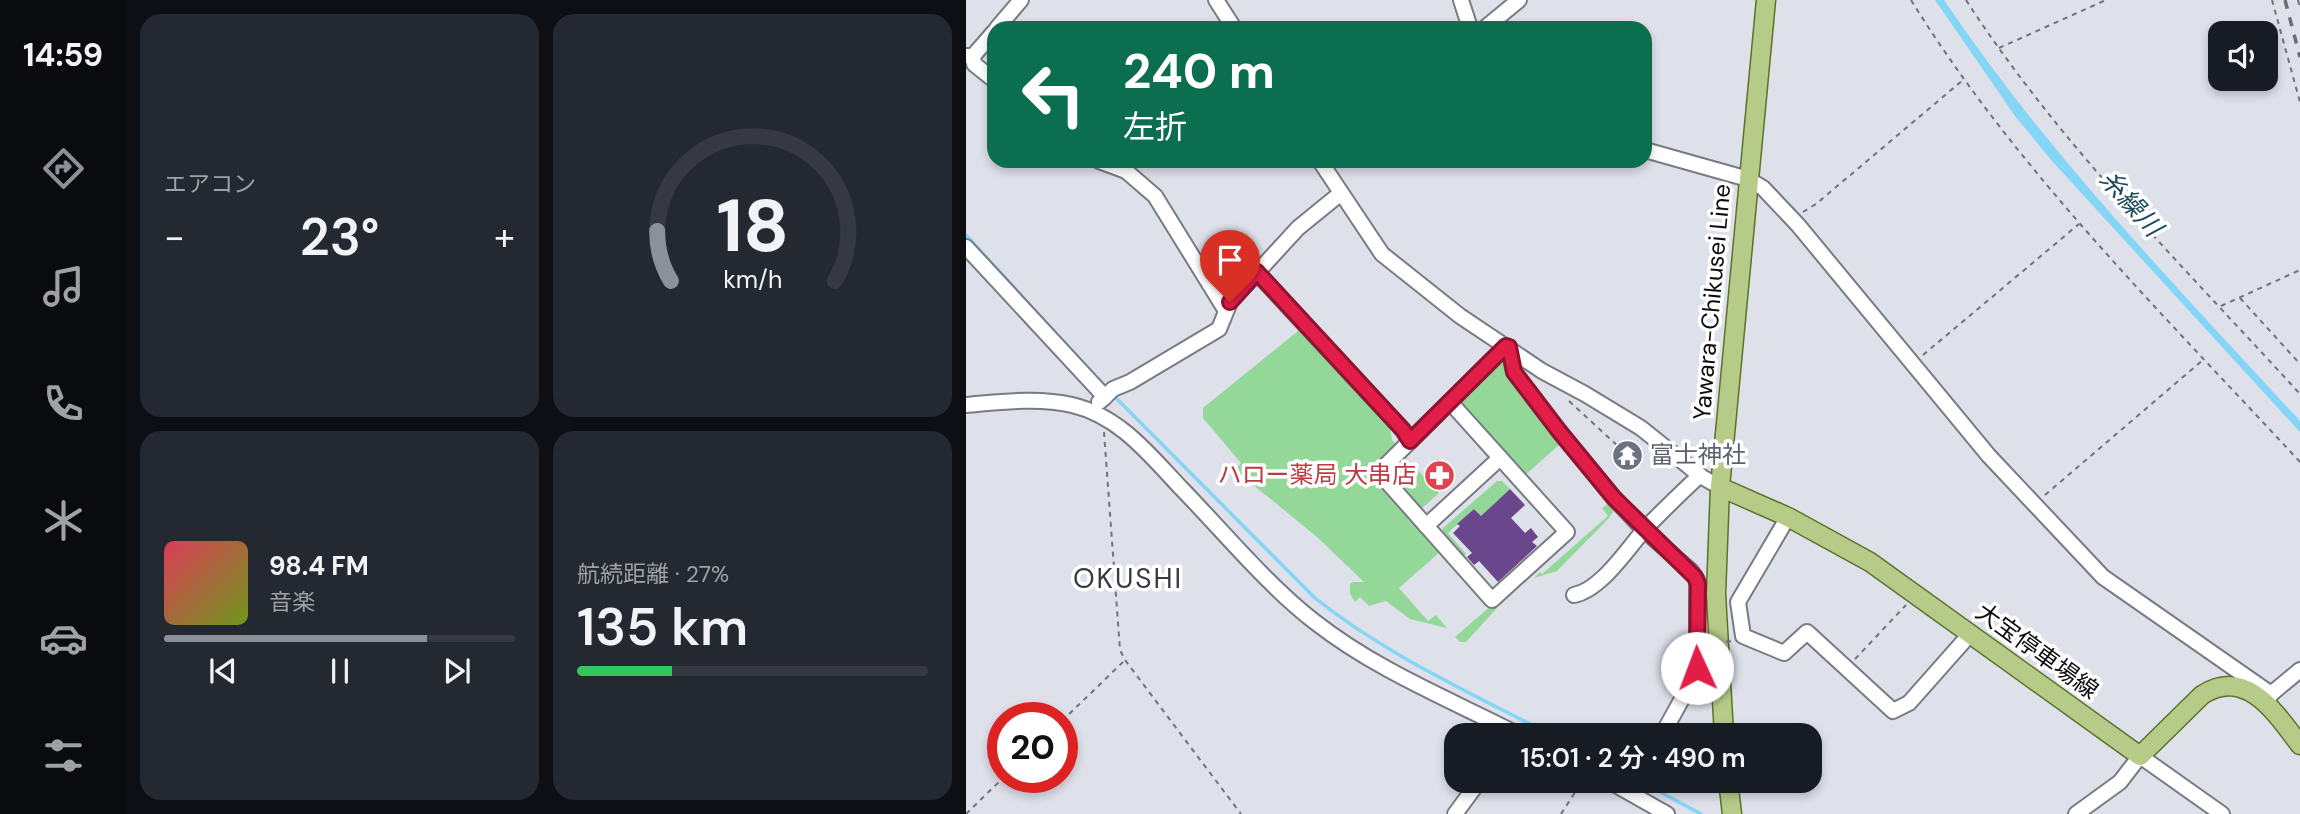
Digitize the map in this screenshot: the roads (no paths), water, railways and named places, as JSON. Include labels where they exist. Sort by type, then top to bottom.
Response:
[{"type":"main road","name":"Yawara-Chikusei Line","points":[[1723,723],[1716,594],[1720,486],[1766,0]]},
{"type":"main road","name":"大宝停車場線","points":[[1720,486],[1788,517],[1870,562],[2140,755]]},
{"type":"main road","points":[[2140,755],[2208,691],[2226,687],[2269,698],[2300,745]]},
{"type":"main road","points":[[1728,793],[1732,814]]},
{"type":"street","points":[[1004,21],[1021,0]]},
{"type":"street","points":[[1216,0],[1230,21]]},
{"type":"street","points":[[1461,0],[1468,21]]},
{"type":"street","points":[[1494,21],[1519,0]]},
{"type":"street","points":[[987,39],[970,56],[974,64],[987,74]]},
{"type":"street","points":[[1652,152],[1748,179],[1763,188],[1793,219],[1989,456],[2103,577],[2269,698],[2300,670]]},
{"type":"street","points":[[1118,168],[1126,171],[1155,196],[1226,311]]},
{"type":"street","points":[[1325,168],[1382,254],[1460,316],[1542,371],[1641,428],[1699,476],[1720,486]]},
{"type":"street","points":[[1098,414],[1108,393],[1219,329],[1230,302],[1298,228],[1341,193]]},
{"type":"street","points":[[966,247],[1108,393]]},
{"type":"street","points":[[1257,272],[1403,430],[1410,441]]},
{"type":"street","points":[[1450,401],[1567,532],[1492,600],[1382,477],[1382,468],[1450,401],[1508,346]]},
{"type":"street","points":[[1508,346],[1514,372],[1567,441],[1614,498],[1697,580],[1697,668],[1669,723]]},
{"type":"street","points":[[966,405],[1035,401],[1070,405],[1098,414],[1121,428],[1140,445],[1313,621],[1343,643],[1496,723]]},
{"type":"street","points":[[1426,526],[1500,458]]},
{"type":"street","points":[[1574,595],[1581,594],[1626,555],[1644,530],[1699,476]]},
{"type":"street","points":[[1788,517],[1738,602],[1743,636],[1784,653],[1807,632],[1893,711],[1909,703],[1972,633]]},
{"type":"street","points":[[2076,814],[2120,782],[2140,755],[2222,814]]},
{"type":"street","points":[[1455,814],[1470,793]]},
{"type":"street","points":[[1630,793],[1667,814]]},
{"type":"water","points":[[1935,0],[1944,0],[2026,111],[2114,217],[2300,421],[2300,432],[2052,161],[2015,116]]},
{"type":"waterway","points":[[966,235],[1102,384]]},
{"type":"waterway","points":[[1112,394],[1315,598],[1371,638],[1528,723]]},
{"type":"waterway","points":[[1662,793],[1701,814]]},
{"type":"railway","points":[[2285,0],[2300,57]]},
{"type":"place","name":"富士神社","points":[[1627,455]]},
{"type":"place","name":"ハロー薬局 大串店","points":[[1439,475]]},
{"type":"district","name":"OKUSHI","points":[[1128,578]]},
{"type":"water label","name":"糸繰川","points":[[2131,203]]}]
